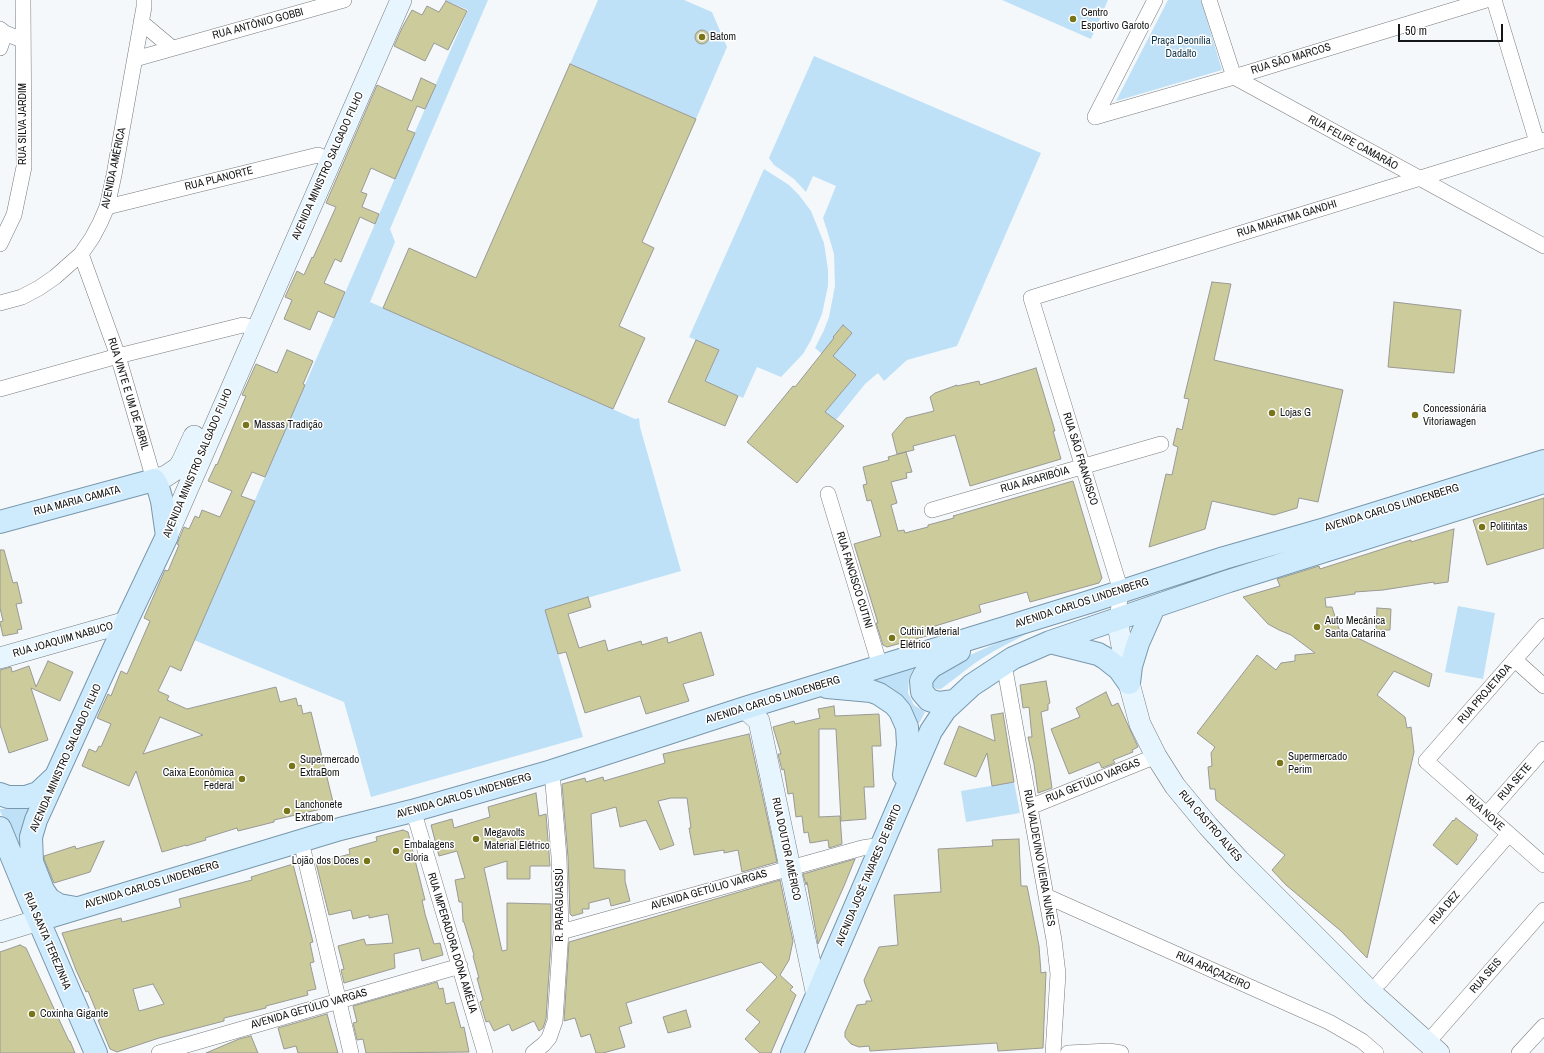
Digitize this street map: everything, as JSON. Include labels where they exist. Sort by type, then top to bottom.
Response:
[{"type":"main road","name":"AVENIDA MINISTRO SALGADO FILHO","points":[[324,158],[386,0]]},
{"type":"main road","name":"AVENIDA MINISTRO SALGADO FILHO","points":[[76,908],[59,905],[49,899],[44,890],[32,862],[31,854],[33,828],[126,622],[167,536],[250,327],[324,158],[400,0]]},
{"type":"main road","name":"AVENIDA MINISTRO SALGADO FILHO","points":[[154,480],[173,473],[182,462],[250,327]]},
{"type":"main road","name":"AVENIDA CARLOS LINDENBERG","points":[[0,932],[359,824],[412,811],[552,771],[745,708],[1089,602],[1121,590],[1544,461]]},
{"type":"main road","name":"RUA MARIA CAMATA","points":[[0,522],[154,480]]},
{"type":"main road","name":"RUA VINTE E UM DE ABRIL","points":[[154,480],[158,487],[162,501],[167,536]]},
{"type":"main road","name":"AVENIDA CARLOS LINDENBERG","points":[[954,701],[972,685],[1013,658],[1050,642],[1230,581],[1544,482]]},
{"type":"main road","points":[[1089,602],[1117,620]]},
{"type":"main road","points":[[1129,683],[1136,649],[1154,607]]},
{"type":"main road","name":"RUA CASTRO ALVES","points":[[1117,620],[1129,683],[1140,724],[1156,756],[1175,786],[1223,843],[1376,987],[1434,1048]]},
{"type":"main road","name":"RUA JOAQUIM NABUCO","points":[[0,658],[126,622]]},
{"type":"main road","points":[[954,701],[939,703],[929,700],[925,696],[920,686],[924,675],[936,664],[998,630]]},
{"type":"main road","points":[[1050,642],[1098,654],[1119,669],[1129,683]]},
{"type":"main road","points":[[816,686],[871,691],[887,698],[900,711],[906,723],[908,736],[902,798]]},
{"type":"main road","name":"AVENIDA JOSÉ TAVARES DE BRITO","points":[[792,1053],[931,731],[954,701]]},
{"type":"main road","name":"RUA DOUTOR AMÉRICO","points":[[745,708],[759,722],[817,996]]},
{"type":"main road","points":[[0,794],[8,797],[26,797],[38,793],[56,776]]},
{"type":"main road","name":"RUA SANTA TEREZINHA","points":[[0,828],[96,1053]]},
{"type":"street","name":"RUA SILVA JARDIM","points":[[0,244],[14,215],[24,167],[22,0]]},
{"type":"street","name":"RUA ANTÔNIO GOBBI","points":[[135,59],[344,0]]},
{"type":"street","name":"RUA SÃO MARCOS","points":[[1155,0],[1095,116],[1234,77],[1486,0]]},
{"type":"street","points":[[1210,0],[1234,77]]},
{"type":"street","points":[[1494,0],[1540,141]]},
{"type":"street","name":"AVENIDA AMÉRICA","points":[[0,302],[22,297],[55,277],[81,254],[92,238],[107,207],[146,2]]},
{"type":"street","points":[[141,22],[172,48]]},
{"type":"street","points":[[0,48],[3,31],[22,40]]},
{"type":"street","name":"RUA FELIPE CAMARÃO","points":[[1234,77],[1418,179],[1544,246]]},
{"type":"street","name":"RUA MAHATMA GANDHI","points":[[1031,298],[1540,141]]},
{"type":"street","name":"RUA PLANORTE","points":[[107,207],[324,158]]},
{"type":"street","name":"RUA VINTE E UM DE ABRIL","points":[[81,254],[118,356],[154,480]]},
{"type":"street","name":"RUA SÃO FRANCISCO","points":[[1031,298],[1121,590],[1117,620]]},
{"type":"street","points":[[0,389],[118,356],[250,327]]},
{"type":"street","name":"RUA ARARIBÓIA","points":[[932,510],[1162,444]]},
{"type":"street","name":"RUA FANCISCO CUTINI","points":[[828,494],[880,666]]},
{"type":"street","name":"RUA PROJETADA","points":[[1426,761],[1544,626]]},
{"type":"street","points":[[1515,660],[1544,686]]},
{"type":"street","name":"RUA VALDEVINO VIEIRA NUNES","points":[[1004,664],[1054,940],[1058,974],[1053,1053]]},
{"type":"street","name":"RUA SETE","points":[[1487,814],[1544,749]]},
{"type":"street","name":"RUA GETÚLIO VARGAS","points":[[1030,807],[1156,756]]},
{"type":"street","name":"RUA NOVE","points":[[1426,761],[1544,865]]},
{"type":"street","name":"R. PARAGUASSÚ","points":[[533,1053],[539,1049],[548,1038],[555,1021],[561,932],[559,858],[552,771]]},
{"type":"street","name":"RUA IMPERADORA DONA AMÉLIA","points":[[412,811],[417,823],[485,1053]]},
{"type":"street","name":"RUA DEZ","points":[[1376,987],[1509,834]]},
{"type":"street","points":[[301,841],[351,1053]]},
{"type":"street","name":"AVENIDA GETÚLIO VARGAS","points":[[561,932],[862,848],[881,845]]},
{"type":"street","name":"RUA ARAÇAZEIRO","points":[[1046,896],[1328,1022],[1362,1041],[1376,1053]]},
{"type":"street","name":"RUA SEIS","points":[[1434,1048],[1544,910]]},
{"type":"street","name":"AVENIDA GETÚLIO VARGAS","points":[[159,1053],[460,966]]},
{"type":"street","points":[[1520,1053],[1544,1026]]},
{"type":"street","points":[[1068,1053],[1109,1051],[1120,1053]]},
{"type":"green space","points":[[444,0],[488,0],[390,229],[395,242],[370,302],[635,419],[639,418],[640,427],[681,571],[545,610],[583,737],[371,797],[344,702],[194,640],[468,10]]},
{"type":"green space","points":[[598,0],[684,0],[712,12],[727,47],[696,119],[570,64]]},
{"type":"green space","name":"Centro Esportivo Garoto","points":[[1002,0],[1108,0],[1091,39]]},
{"type":"green space","name":"Praça Deonília Dadalto","points":[[1168,0],[1201,0],[1222,70],[1116,101]]},
{"type":"green space","points":[[814,56],[1041,153],[957,346],[907,360],[884,381],[878,373],[865,384],[836,420],[825,412],[855,375],[825,350],[822,354],[815,348],[829,317],[835,286],[834,254],[823,218],[836,186],[813,176],[806,192],[794,179],[774,165],[769,158]],"holes":[[[843,325],[852,333],[842,345],[833,337]]]},
{"type":"green space","points":[[764,169],[789,185],[811,211],[824,243],[828,270],[828,286],[822,314],[811,340],[803,354],[781,377],[757,367],[743,398],[705,381],[719,350],[689,337]]},
{"type":"green space","points":[[1458,606],[1495,613],[1483,679],[1445,672]]},
{"type":"green space","points":[[1034,630],[975,663],[941,689],[937,689],[931,685],[931,679],[961,659],[1008,638]]},
{"type":"green space","points":[[911,668],[913,670],[909,678],[908,693],[914,705],[925,712],[920,722],[916,724],[874,683],[876,679]]},
{"type":"green space","points":[[1014,782],[1020,813],[966,822],[961,791]]},
{"type":"green space","points":[[14,801],[32,808],[18,849],[0,811],[0,809],[10,809]]},
{"type":"building","points":[[446,1],[467,11],[448,50],[434,43],[425,61],[394,46],[412,10],[422,15],[427,6],[439,12]]},
{"type":"building","name":"Batom","points":[[702,30],[707,32],[709,37],[707,42],[702,44],[697,42],[695,37],[697,32]]},
{"type":"building","points":[[570,64],[696,119],[642,242],[654,248],[619,326],[645,338],[613,409],[383,308],[409,248],[476,278]]},
{"type":"building","points":[[421,78],[436,85],[425,109],[417,106],[407,130],[415,133],[395,179],[371,168],[361,192],[367,194],[362,207],[379,214],[375,224],[360,217],[341,262],[335,259],[324,283],[345,292],[334,318],[318,311],[310,330],[284,319],[292,300],[285,297],[297,271],[304,275],[336,207],[326,203],[377,85],[412,101]]},
{"type":"building","points":[[1212,282],[1231,284],[1214,360],[1343,390],[1318,502],[1299,498],[1297,508],[1274,515],[1212,501],[1205,529],[1149,547],[1166,474],[1172,475],[1178,447],[1173,445],[1177,428],[1182,430],[1189,399],[1184,398]]},
{"type":"building","points":[[1394,302],[1461,310],[1454,373],[1388,367]]},
{"type":"building","points":[[843,325],[852,333],[833,356],[856,375],[825,412],[844,426],[797,483],[747,442],[793,386],[795,387]]},
{"type":"building","points":[[696,340],[719,350],[705,381],[738,396],[725,426],[668,402]]},
{"type":"building","points":[[287,350],[313,361],[303,384],[305,385],[265,477],[252,472],[241,496],[255,501],[181,671],[170,666],[158,691],[169,696],[167,700],[187,709],[276,687],[280,702],[296,698],[298,706],[301,705],[303,714],[311,712],[334,806],[274,820],[274,822],[238,831],[237,828],[205,838],[206,840],[162,852],[136,771],[129,786],[82,766],[89,749],[96,752],[99,746],[101,747],[111,724],[97,718],[108,694],[111,696],[121,671],[127,674],[150,621],[144,618],[165,570],[168,571],[179,545],[177,544],[184,527],[189,529],[195,516],[199,518],[202,510],[220,517],[232,491],[208,481],[216,464],[217,465],[246,396],[242,395],[256,364],[277,373]],"holes":[[[160,717],[203,735],[143,754]]]},
{"type":"building","points":[[1036,368],[1055,431],[1053,431],[1061,459],[970,486],[955,435],[913,446],[914,450],[897,454],[892,434],[906,418],[934,411],[930,397],[935,393],[957,385],[979,381],[980,385]]},
{"type":"building","points":[[906,452],[912,472],[906,473],[907,478],[891,482],[897,503],[891,505],[898,531],[904,530],[905,533],[928,527],[928,525],[954,518],[953,516],[1073,481],[1102,578],[1099,583],[1030,602],[1027,592],[979,605],[981,612],[932,627],[934,634],[887,647],[883,645],[876,623],[878,623],[854,544],[881,536],[871,500],[867,501],[863,485],[867,484],[863,467],[889,460],[888,457]]},
{"type":"building","points":[[1544,498],[1544,548],[1487,565],[1473,520]]},
{"type":"building","points":[[1454,529],[1448,582],[1434,584],[1434,582],[1383,590],[1355,592],[1355,594],[1325,598],[1326,607],[1332,607],[1339,629],[1432,674],[1429,687],[1394,671],[1377,695],[1405,717],[1407,728],[1411,727],[1414,752],[1367,958],[1341,931],[1286,885],[1272,870],[1285,855],[1216,800],[1215,789],[1210,789],[1208,767],[1212,766],[1211,753],[1215,747],[1197,733],[1257,655],[1276,670],[1281,663],[1295,661],[1295,655],[1315,653],[1291,635],[1268,624],[1243,597],[1280,586],[1277,579],[1319,566],[1320,569],[1411,540],[1411,542]]},
{"type":"building","points":[[0,550],[4,550],[13,583],[17,582],[22,603],[16,604],[22,629],[17,630],[18,633],[3,636],[0,623],[3,621],[0,608]]},
{"type":"building","points":[[588,597],[591,607],[568,614],[579,648],[605,640],[608,651],[641,641],[642,645],[667,637],[668,643],[701,632],[714,675],[683,684],[689,701],[646,714],[640,696],[585,713],[566,652],[558,654],[545,610]]},
{"type":"building","points":[[1377,608],[1391,609],[1390,630],[1376,630]]},
{"type":"building","points":[[48,661],[73,672],[60,701],[31,688],[48,740],[9,753],[0,725],[0,670],[11,667],[12,672],[29,666],[36,687]]},
{"type":"building","points":[[1046,681],[1050,703],[1048,704],[1048,710],[1041,712],[1052,788],[1038,793],[1028,737],[1032,737],[1029,707],[1023,708],[1020,685]]},
{"type":"building","points":[[1106,692],[1112,706],[1118,703],[1138,747],[1132,750],[1133,752],[1113,760],[1115,763],[1102,768],[1099,762],[1069,774],[1051,729],[1080,717],[1076,708]]},
{"type":"building","points":[[834,706],[835,716],[879,714],[881,746],[872,746],[874,787],[864,787],[866,819],[841,821],[836,729],[819,729],[819,817],[840,816],[842,844],[829,848],[828,840],[810,843],[808,832],[804,833],[802,816],[796,817],[793,793],[788,794],[784,769],[782,770],[778,754],[781,754],[773,727],[794,721],[795,724],[820,718],[818,709]]},
{"type":"building","points":[[1003,713],[1014,782],[992,786],[987,753],[976,777],[944,764],[959,726],[995,741],[991,715]]},
{"type":"building","points":[[749,734],[777,862],[742,872],[738,850],[724,853],[724,850],[694,855],[689,828],[691,828],[687,798],[671,798],[658,801],[674,845],[660,850],[646,820],[620,827],[616,807],[591,814],[594,868],[625,870],[625,881],[630,901],[611,906],[609,898],[589,903],[589,909],[582,909],[583,913],[572,916],[570,914],[568,857],[562,784],[585,778],[586,782],[603,777],[604,781],[665,763],[663,754]]},
{"type":"building","points":[[536,793],[539,816],[546,814],[550,866],[530,866],[530,879],[507,879],[507,861],[484,868],[502,951],[507,950],[507,903],[551,904],[551,942],[546,1019],[543,1028],[539,1031],[534,1021],[512,1031],[509,1024],[494,1031],[489,1021],[486,1022],[480,1002],[483,1000],[477,978],[479,978],[474,955],[463,922],[462,902],[459,902],[455,880],[465,878],[457,851],[439,856],[431,825],[452,819],[454,828],[490,817],[488,807]]},
{"type":"building","points":[[1456,818],[1478,835],[1476,838],[1477,839],[1457,865],[1433,845]]},
{"type":"building","points":[[403,830],[408,832],[425,900],[422,900],[425,914],[434,944],[440,943],[443,955],[422,961],[419,948],[394,954],[395,968],[344,983],[341,970],[344,969],[338,946],[364,939],[366,945],[393,943],[388,914],[369,918],[369,915],[353,919],[351,910],[329,915],[316,863],[350,854],[349,849],[377,841],[376,837]]},
{"type":"building","points":[[1019,839],[1021,886],[1027,886],[1039,946],[1041,973],[1046,972],[1043,1048],[998,1051],[997,1043],[870,1051],[869,1046],[859,1047],[851,1044],[845,1037],[845,1032],[857,1005],[866,1004],[866,1001],[872,1001],[864,980],[879,947],[898,945],[894,895],[941,892],[938,849],[993,846],[992,840]]},
{"type":"building","points":[[104,841],[90,872],[54,883],[44,856],[75,846],[76,849]]},
{"type":"building","points":[[855,859],[818,944],[807,882],[806,885],[803,874]]},
{"type":"building","points":[[293,864],[313,942],[310,943],[314,962],[310,963],[316,989],[307,991],[308,995],[266,1006],[266,1008],[224,1018],[224,1021],[159,1038],[117,1052],[110,1049],[88,991],[86,992],[76,970],[62,933],[121,918],[122,922],[181,907],[179,899],[252,880],[251,877]],"holes":[[[153,984],[164,1004],[139,1011],[133,989]]]},
{"type":"building","points":[[780,880],[793,941],[789,960],[780,975],[793,987],[790,990],[796,995],[771,1053],[760,1053],[745,1039],[760,1022],[746,1010],[777,977],[761,962],[626,1003],[632,1023],[619,1027],[625,1047],[603,1053],[596,1053],[590,1034],[581,1037],[575,1018],[564,1021],[569,942]]},
{"type":"building","points":[[20,945],[26,948],[75,1053],[0,1053],[0,952]]},
{"type":"building","points":[[437,982],[439,989],[443,988],[446,1004],[454,1002],[461,1028],[464,1027],[469,1052],[366,1053],[363,1039],[357,1040],[353,1023],[357,1022],[353,1006]]},
{"type":"building","points":[[686,1010],[691,1027],[668,1033],[663,1017]]},
{"type":"building","points":[[327,1014],[338,1053],[298,1053],[296,1046],[284,1049],[278,1028]]},
{"type":"building","points":[[251,1036],[258,1053],[206,1053],[239,1039]]},
{"type":"place","name":"Centro Esportivo Garoto","points":[[1073,19]]},
{"type":"place","name":"Batom","points":[[702,37]]},
{"type":"place","name":"Lojas G","points":[[1272,413]]},
{"type":"place","name":"Concessionária Vitoriawagen","points":[[1415,415]]},
{"type":"place","name":"Massas Tradição","points":[[246,425]]},
{"type":"place","name":"Politintas","points":[[1482,527]]},
{"type":"place","name":"Auto Mecânica Santa Catarina","points":[[1317,627]]},
{"type":"place","name":"Cutini Material Elétrico","points":[[892,638]]},
{"type":"place","name":"Supermercado Perim","points":[[1280,763]]},
{"type":"place","name":"Supermercado ExtraBom","points":[[292,766]]},
{"type":"place","name":"Caixa Econômica Federal","points":[[242,779]]},
{"type":"place","name":"Lanchonete Extrabom","points":[[287,811]]},
{"type":"place","name":"Megavolts Material Elétrico","points":[[476,839]]},
{"type":"place","name":"Embalagens Gloria","points":[[396,851]]},
{"type":"place","name":"Lojão dos Doces","points":[[367,861]]},
{"type":"place","name":"Coxinha Gigante","points":[[32,1014]]}]
